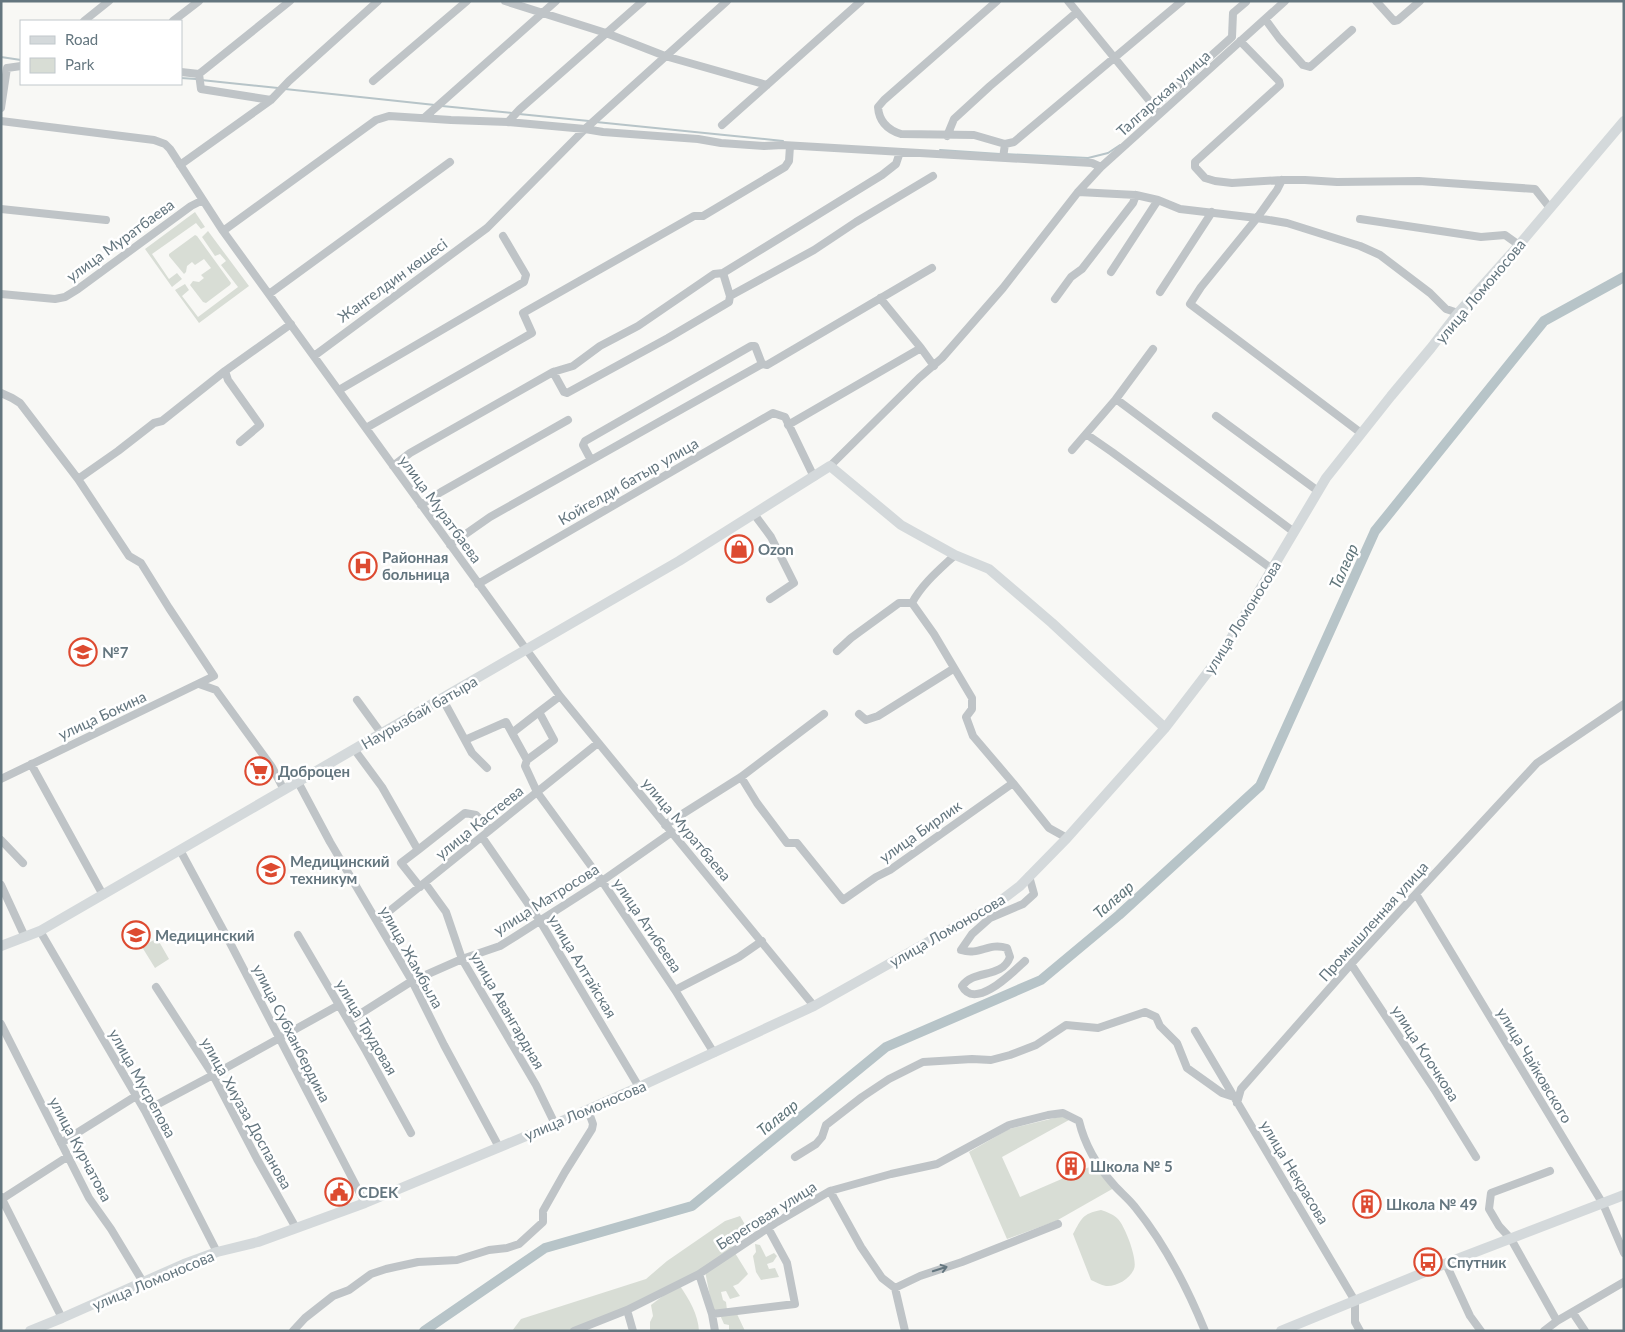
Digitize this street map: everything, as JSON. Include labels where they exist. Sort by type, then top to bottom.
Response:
[{"type":"main road","name":"улица Ломоносова","points":[[30,1331],[184,1264],[217,1252],[258,1242],[365,1202],[640,1087],[814,1006],[999,902],[1020,886],[1067,838],[1165,728],[1221,655],[1326,478],[1432,348],[1458,312],[1519,245],[1624,120]]},
{"type":"main road","name":"Наурызбай батыра","points":[[1,946],[40,931],[679,562],[830,466]]},
{"type":"main road","points":[[830,466],[902,525],[955,556],[989,569],[1052,623],[1165,728]]},
{"type":"main road","points":[[1282,1331],[1624,1194]]},
{"type":"street","points":[[85,20],[109,1]]},
{"type":"street","points":[[174,20],[199,1]]},
{"type":"street","points":[[199,78],[290,1]]},
{"type":"street","points":[[180,165],[271,100],[378,1]]},
{"type":"street","points":[[373,81],[467,1]]},
{"type":"street","points":[[505,1],[606,33],[665,56],[766,85]]},
{"type":"street","points":[[424,118],[556,1]]},
{"type":"street","points":[[514,116],[643,1]]},
{"type":"street","name":"Жангелдин көшесі","points":[[314,356],[487,228],[590,124],[727,1]]},
{"type":"street","points":[[722,125],[862,1]]},
{"type":"street","points":[[997,1],[884,100],[878,108],[878,116],[892,131],[901,134],[974,135],[1004,153]]},
{"type":"street","points":[[1068,1],[1158,111],[1232,37],[1233,13],[1246,2]]},
{"type":"street","points":[[1004,153],[1014,142],[1182,1]]},
{"type":"street","name":"Талгарская улица","points":[[830,466],[942,358],[1003,288],[1064,209],[1101,167],[1158,111],[1285,1]]},
{"type":"street","points":[[1376,1],[1394,21],[1398,20],[1420,1]]},
{"type":"street","points":[[947,136],[954,119],[1076,12]]},
{"type":"street","points":[[1265,19],[1279,38],[1307,67],[1310,67],[1352,30]]},
{"type":"street","points":[[1240,41],[1279,81],[1280,85],[1195,162],[1194,165],[1205,178],[1232,183],[1282,180],[1338,182],[1419,181],[1535,189],[1550,208]]},
{"type":"street","points":[[1,108],[7,68],[20,66]]},
{"type":"street","points":[[182,72],[199,78]]},
{"type":"street","points":[[199,78],[201,88],[271,100]]},
{"type":"street","points":[[224,231],[376,120],[389,116],[424,118],[514,116],[590,124],[604,132],[698,139],[721,143],[900,152],[1004,153],[1092,164],[1101,167]]},
{"type":"street","points":[[1,122],[154,140],[165,144],[203,200]]},
{"type":"street","points":[[366,428],[532,333],[523,313],[694,216],[703,216],[785,167],[788,161],[790,146]]},
{"type":"street","points":[[393,466],[410,453],[553,372],[574,366],[600,346],[638,326],[714,274],[723,273],[882,175],[896,164],[900,152]]},
{"type":"street","points":[[269,294],[450,162]]},
{"type":"street","points":[[730,296],[814,250],[933,176]]},
{"type":"street","points":[[1282,180],[1257,218],[1201,287],[1190,304],[1362,433]]},
{"type":"street","points":[[1078,192],[1136,195],[1158,200],[1180,209],[1287,223],[1360,246],[1380,255],[1430,293],[1446,309],[1458,312]]},
{"type":"street","points":[[1056,298],[1071,277],[1082,269],[1133,203],[1136,195]]},
{"type":"street","name":"улица Муратбаева","points":[[1,294],[55,299],[65,297],[191,206],[203,200],[560,696],[814,1006]]},
{"type":"street","points":[[1111,272],[1158,200]]},
{"type":"street","points":[[1,209],[106,220]]},
{"type":"street","points":[[1160,292],[1212,212]]},
{"type":"street","points":[[1360,219],[1481,237],[1505,236],[1519,245]]},
{"type":"street","points":[[339,390],[524,282],[526,276],[503,236]]},
{"type":"street","points":[[450,544],[490,517],[762,364],[767,365],[932,268]]},
{"type":"street","points":[[553,372],[564,392],[568,393],[668,338],[729,302],[730,296],[723,273]]},
{"type":"street","points":[[880,298],[922,348],[934,366]]},
{"type":"street","points":[[1,393],[20,403],[78,478],[118,451],[154,423],[162,421],[225,371],[291,324]]},
{"type":"street","points":[[591,460],[583,445],[585,441],[751,346],[755,346],[762,364]]},
{"type":"street","points":[[814,477],[788,425],[922,348]]},
{"type":"street","points":[[1072,450],[1116,399],[1153,349]]},
{"type":"street","points":[[225,371],[228,380],[260,425],[240,442]]},
{"type":"street","points":[[1116,399],[1294,532]]},
{"type":"street","name":"Койгелди батыр улица","points":[[478,584],[773,413],[784,417],[788,425]]},
{"type":"street","points":[[1216,416],[1318,492]]},
{"type":"street","points":[[421,505],[568,420]]},
{"type":"street","points":[[1086,434],[1126,461],[1272,570]]},
{"type":"street","name":"улица Бокина","points":[[1,779],[214,676],[168,608],[141,563],[129,556],[78,478]]},
{"type":"street","points":[[754,514],[771,537],[794,583],[770,599]]},
{"type":"street","points":[[912,603],[928,580],[955,556]]},
{"type":"street","points":[[837,651],[851,638],[899,603],[912,603]]},
{"type":"street","points":[[912,603],[934,634],[972,698],[972,709],[966,717],[973,736],[1049,828],[1067,838]]},
{"type":"street","points":[[859,714],[866,720],[878,716],[953,668]]},
{"type":"street","points":[[198,684],[216,690],[272,767],[284,790]]},
{"type":"street","points":[[465,740],[506,722],[512,733],[560,696]]},
{"type":"street","points":[[442,698],[472,753],[487,768]]},
{"type":"street","points":[[357,700],[382,733]]},
{"type":"street","name":"Промышленная улица","points":[[1235,1100],[1241,1089],[1351,964],[1537,763],[1624,704]]},
{"type":"street","points":[[527,760],[554,740],[539,712]]},
{"type":"street","points":[[665,825],[741,777],[824,714]]},
{"type":"street","name":"улица Атибеева","points":[[512,733],[527,760],[525,766],[537,792],[602,881],[675,990],[714,1053]]},
{"type":"street","name":"улица Кастеева","points":[[377,921],[598,743]]},
{"type":"street","points":[[354,749],[382,787],[418,850],[464,813],[476,815],[490,830]]},
{"type":"street","points":[[31,764],[103,895]]},
{"type":"street","name":"улица Бирлик","points":[[741,777],[757,803],[787,843],[797,843],[843,900],[876,876],[890,870],[1013,783]]},
{"type":"street","name":"улица Жамбыла","points":[[298,782],[330,842],[412,981],[444,1046],[499,1147]]},
{"type":"street","name":"улица Матросова","points":[[349,1021],[412,981],[462,959],[500,946],[602,881],[672,832]]},
{"type":"street","name":"улица Алтайская","points":[[482,837],[540,921],[640,1087]]},
{"type":"street","points":[[1,840],[23,862]]},
{"type":"street","name":"улица Субханбердина","points":[[180,850],[365,1202]]},
{"type":"street","name":"улица Авангардная","points":[[418,850],[401,863],[446,912],[462,959],[536,1085],[554,1124]]},
{"type":"street","points":[[1025,961],[991,990],[984,993],[972,994],[964,990],[962,986],[964,982],[976,977],[1003,969],[1008,963],[1010,957],[1007,948],[998,945],[972,953],[961,950],[972,934],[990,918],[1023,904],[1034,894],[1029,876]]},
{"type":"street","points":[[1,885],[25,937]]},
{"type":"street","name":"улица Чайковского","points":[[1416,894],[1603,1204],[1624,1254]]},
{"type":"street","name":"улица Мусрепова","points":[[40,931],[145,1111],[217,1252]]},
{"type":"street","name":"улица Трудовая","points":[[298,935],[349,1021],[411,1133]]},
{"type":"street","points":[[675,990],[739,957],[762,941]]},
{"type":"street","name":"улица Клочкова","points":[[1351,964],[1434,1089],[1476,1157]]},
{"type":"street","name":"улица Хиуаза Доспанова","points":[[156,987],[213,1076],[257,1160],[296,1228]]},
{"type":"street","points":[[145,1111],[213,1076],[279,1037],[339,1005]]},
{"type":"street","points":[[794,1157],[816,1144],[822,1137],[826,1125],[862,1097],[889,1079],[923,1062],[972,1059],[991,1060],[1010,1056],[1036,1045],[1066,1025],[1098,1028],[1145,1012],[1156,1017],[1160,1026],[1177,1043],[1187,1068],[1235,1100]]},
{"type":"street","name":"улица Курчатова","points":[[1,1024],[89,1198],[111,1229],[143,1282]]},
{"type":"street","name":"улица Некрасова","points":[[1195,1031],[1355,1301],[1355,1322],[1360,1331]]},
{"type":"street","points":[[61,1143],[136,1096]]},
{"type":"street","points":[[293,1331],[305,1318],[332,1296],[349,1290],[371,1274],[418,1262],[457,1260],[489,1250],[507,1248],[519,1244],[543,1222],[543,1211],[592,1129],[593,1124],[588,1110]]},
{"type":"street","name":"Береговая улица","points":[[574,1331],[626,1310],[699,1274],[768,1228],[830,1191],[937,1164],[1009,1126],[1048,1115],[1064,1113],[1079,1121],[1083,1136],[1095,1162],[1112,1183],[1135,1206],[1160,1243],[1187,1287],[1205,1331]]},
{"type":"street","points":[[62,1318],[2,1198],[67,1157]]},
{"type":"street","points":[[1550,1171],[1491,1194],[1489,1208],[1499,1226],[1511,1239],[1557,1321]]},
{"type":"street","points":[[830,1191],[861,1247],[882,1278],[895,1288],[905,1331]]},
{"type":"street","points":[[895,1288],[920,1276],[962,1262],[1058,1224]]},
{"type":"street","points":[[712,1314],[796,1304],[787,1263],[768,1228]]},
{"type":"street","points":[[1446,1264],[1470,1316],[1481,1331]]},
{"type":"street","points":[[699,1274],[712,1314],[715,1331]]},
{"type":"street","points":[[1544,1331],[1557,1321],[1624,1282]]},
{"type":"street","points":[[626,1310],[633,1331]]},
{"type":"street","points":[[1572,1314],[1585,1331]]},
{"type":"green space","points":[[195,212],[205,227],[201,229],[196,223],[152,254],[169,279],[177,273],[182,279],[172,287],[145,249]]},
{"type":"green space","points":[[208,231],[249,286],[199,323],[175,290],[185,284],[189,290],[182,296],[198,317],[238,287],[221,265],[226,261],[220,254],[215,256],[202,237]]},
{"type":"green space","points":[[195,235],[231,283],[206,303],[203,302],[190,285],[193,281],[199,282],[204,278],[201,275],[211,268],[204,259],[195,265],[192,262],[187,266],[184,274],[169,256],[169,254]]},
{"type":"green space","points":[[157,938],[169,959],[155,968],[142,947]]},
{"type":"green space","points":[[1063,1116],[1069,1120],[1002,1157],[1020,1197],[1094,1165],[1114,1188],[1056,1221],[1007,1239],[969,1152],[1009,1129]]},
{"type":"green space","points":[[1101,1210],[1108,1212],[1121,1223],[1130,1243],[1135,1265],[1132,1273],[1122,1282],[1110,1286],[1104,1286],[1091,1280],[1073,1234],[1078,1224],[1086,1215]]},
{"type":"green space","points":[[740,1216],[747,1228],[729,1251],[687,1280],[572,1331],[512,1331],[521,1319],[646,1279],[667,1261],[725,1221]]},
{"type":"green space","points":[[755,1244],[760,1245],[766,1257],[774,1253],[777,1256],[773,1262],[767,1264],[769,1269],[775,1268],[779,1277],[761,1280],[756,1272],[753,1256],[756,1252]]},
{"type":"green space","points":[[735,1253],[748,1274],[738,1284],[733,1286],[740,1296],[730,1299],[726,1291],[721,1292],[723,1300],[726,1302],[727,1310],[713,1312],[705,1271]]},
{"type":"green space","points":[[680,1286],[690,1301],[699,1331],[650,1331],[650,1322],[653,1316],[651,1305],[672,1289]]},
{"type":"green space","points":[[737,1314],[745,1331],[729,1331],[729,1325],[724,1324],[720,1315]]},
{"type":"waterway","points":[[1,57],[20,60]]},
{"type":"waterway","points":[[182,78],[196,79]]},
{"type":"waterway","points":[[201,80],[278,88]]},
{"type":"waterway","points":[[285,89],[435,105]]},
{"type":"waterway","points":[[442,106],[512,113]]},
{"type":"waterway","points":[[519,114],[589,121]]},
{"type":"waterway","points":[[596,122],[783,141]]},
{"type":"waterway","points":[[1005,154],[1088,158],[1108,153],[1120,145]]},
{"type":"waterway","points":[[940,150],[1000,154]]},
{"type":"waterway","name":"Талғар","points":[[424,1331],[545,1248],[692,1206],[886,1047],[1041,980],[1119,915],[1260,786],[1375,531],[1544,321],[1624,277]]},
{"type":"place","name":"Ozon","points":[[739,549]]},
{"type":"place","name":"Районная больница","points":[[363,566]]},
{"type":"place","name":"№7","points":[[83,652]]},
{"type":"place","name":"Доброцен","points":[[259,771]]},
{"type":"place","name":"Медицинский техникум","points":[[271,870]]},
{"type":"place","name":"Медицинский","points":[[136,935]]},
{"type":"place","name":"Школа № 5","points":[[1071,1166]]},
{"type":"place","name":"CDEK","points":[[339,1192]]},
{"type":"place","name":"Школа № 49","points":[[1367,1204]]},
{"type":"place","name":"Спутник","points":[[1428,1262]]}]
